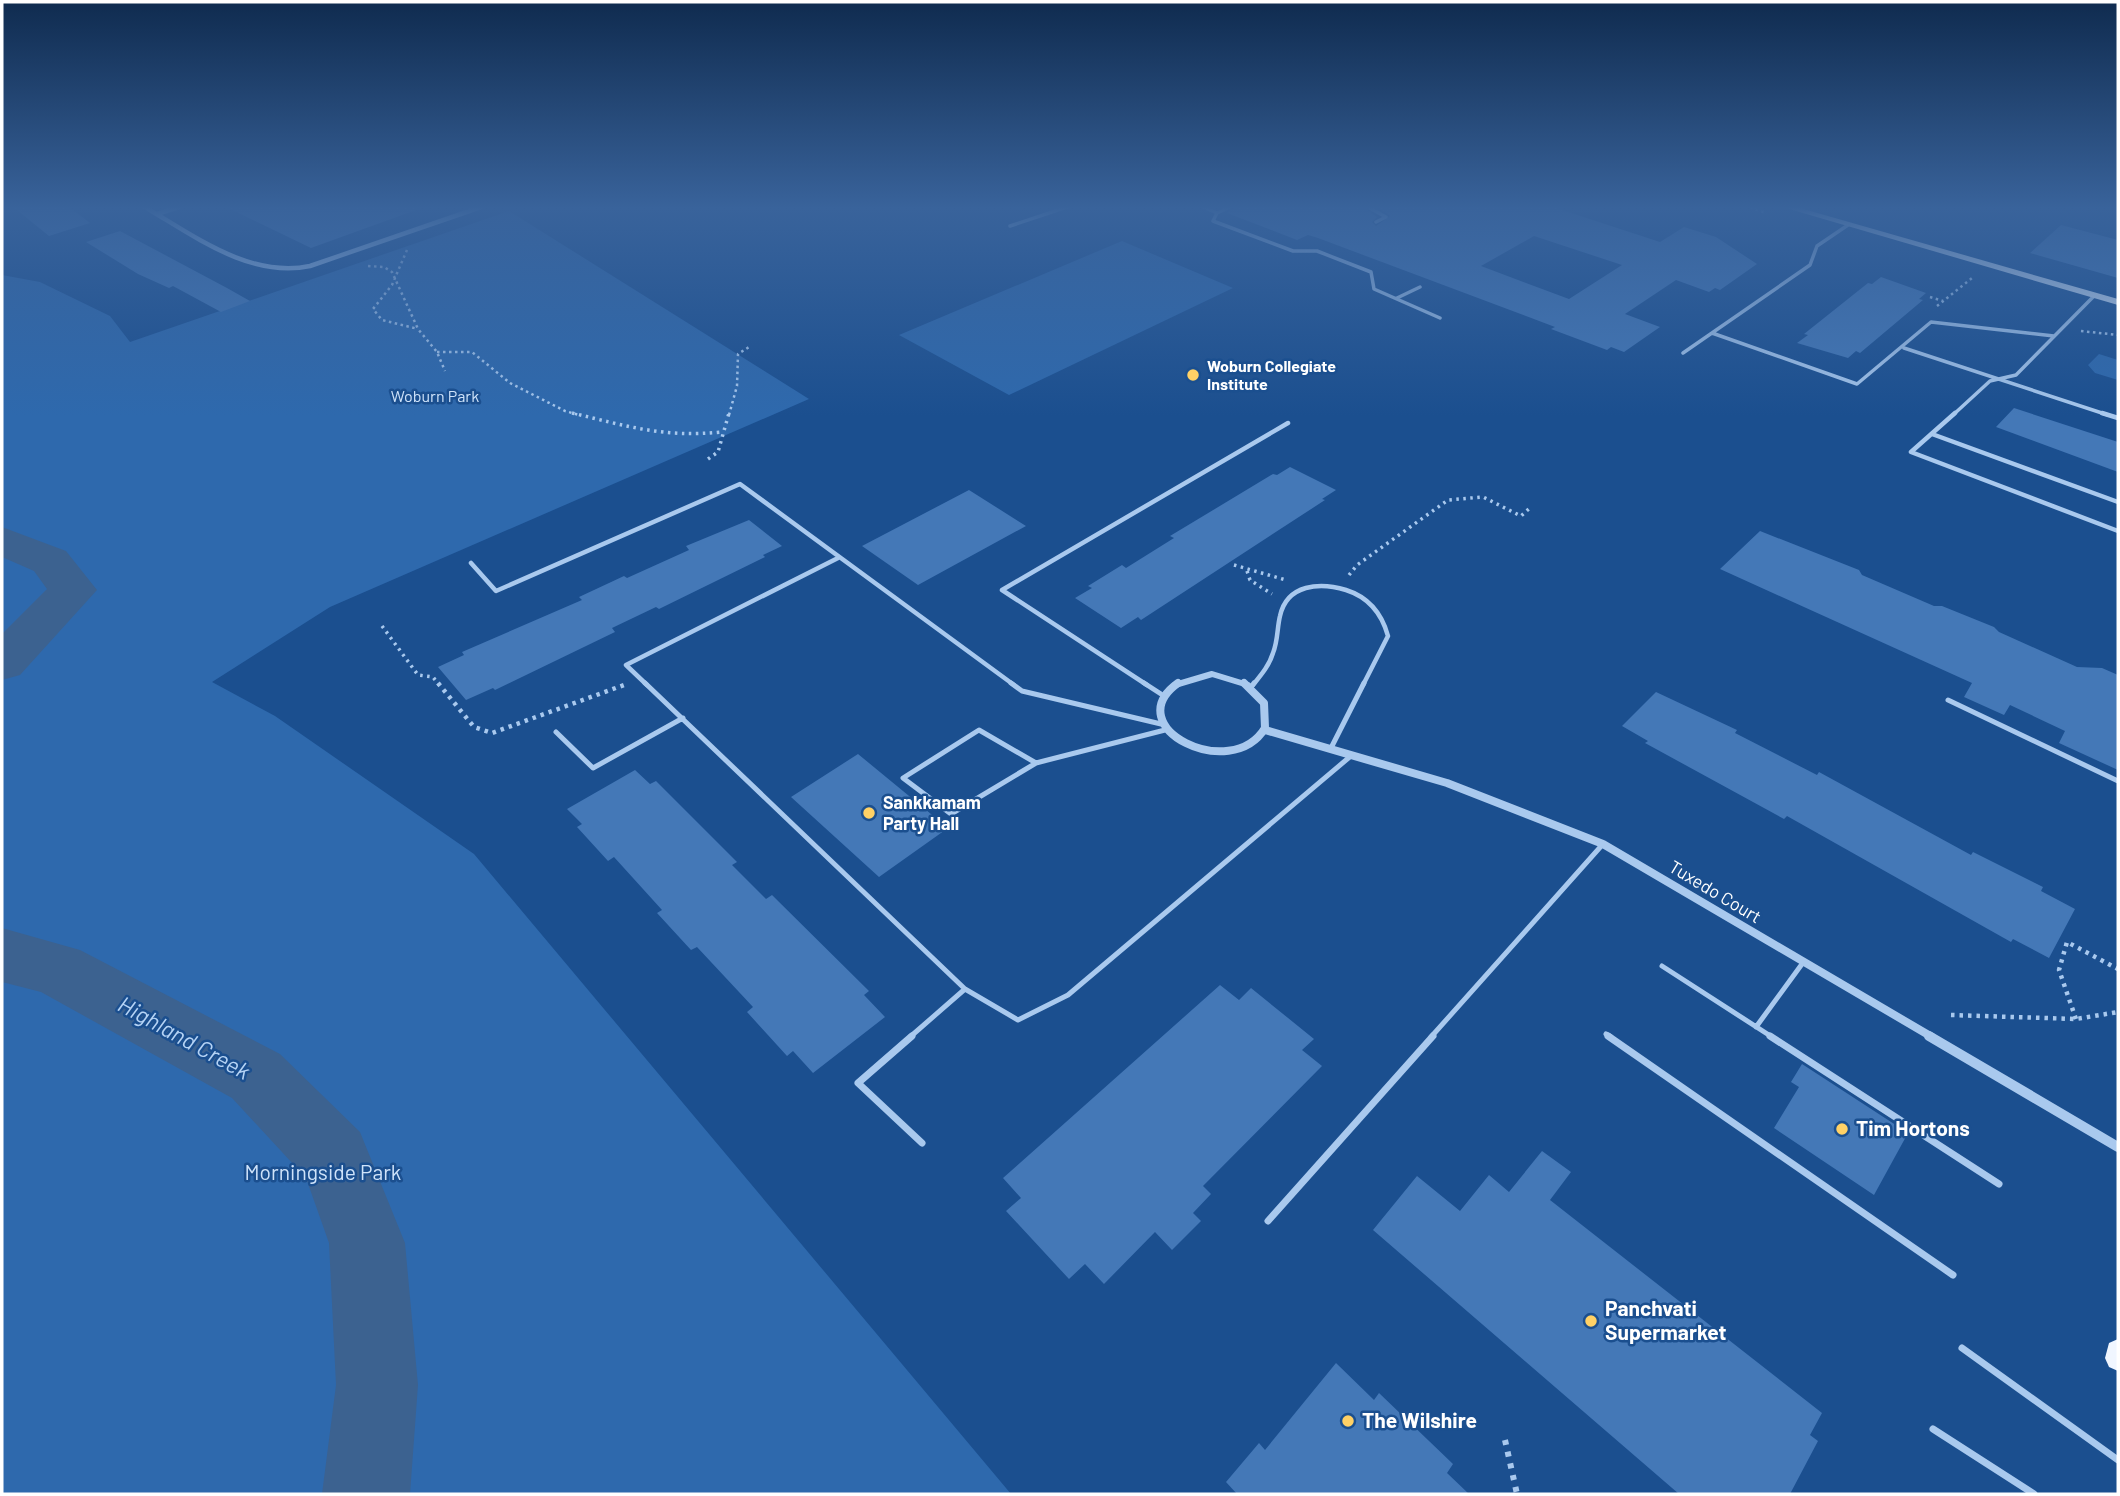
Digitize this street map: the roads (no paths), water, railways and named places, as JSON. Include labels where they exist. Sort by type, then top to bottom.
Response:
[{"type":"main road","points":[[2027,276],[2118,302]]},
{"type":"main road","points":[[2118,1352],[2118,1358]]},
{"type":"street","points":[[1202,675],[1233,678],[1251,687],[1269,715],[1265,730],[1254,743],[1235,750],[1213,752],[1191,748],[1172,738],[1163,727],[1156,709],[1161,694],[1173,683],[1202,675]]},
{"type":"street","name":"Tuxedo Court","points":[[1265,730],[1447,783],[1603,844],[1802,964],[2118,1147]]},
{"type":"lane","points":[[1372,276],[1374,289],[1440,318]]},
{"type":"lane","points":[[1683,353],[1794,276]]},
{"type":"lane","points":[[1396,299],[1420,286]]},
{"type":"lane","points":[[2095,295],[2016,374],[1990,381],[1912,452],[2118,531]]},
{"type":"lane","points":[[1712,332],[1857,384],[1904,348],[1931,322],[2054,336]]},
{"type":"lane","points":[[1904,348],[2118,418]]},
{"type":"lane","points":[[1161,694],[1002,590],[1288,424]]},
{"type":"lane","points":[[1932,434],[2118,502]]},
{"type":"lane","points":[[471,563],[496,591],[740,484],[1022,691],[1163,727]]},
{"type":"lane","points":[[838,558],[626,665],[965,989],[1018,1020],[1068,995],[1352,755]]},
{"type":"lane","points":[[1251,687],[1270,662],[1278,638],[1280,613],[1292,594],[1312,586],[1326,586],[1368,600],[1385,625],[1388,636],[1331,748]]},
{"type":"lane","points":[[1948,700],[2118,781]]},
{"type":"lane","points":[[556,732],[593,768],[683,718]]},
{"type":"lane","points":[[1036,763],[979,730],[903,778],[951,814],[1036,763],[1163,727]]},
{"type":"lane","points":[[1268,1221],[1603,844]]},
{"type":"lane","points":[[1756,1027],[1802,964]]},
{"type":"lane","points":[[1662,965],[1999,1184]]},
{"type":"lane","points":[[922,1143],[858,1083],[965,989]]},
{"type":"lane","points":[[1606,1034],[1953,1275]]},
{"type":"lane","points":[[1962,1348],[2118,1460]]},
{"type":"lane","points":[[1933,1429],[2035,1494]]},
{"type":"waterway","name":"Highland Creek","points":[[2,541],[50,561],[73,590],[2,663]]},
{"type":"waterway","name":"Highland Creek","points":[[2,955],[57,969],[256,1076],[334,1157],[367,1243],[377,1385],[366,1494]]},
{"type":"place","name":"Woburn Collegiate Institute","points":[[1193,375]]},
{"type":"place","name":"Sankkamam Party Hall","points":[[869,813]]},
{"type":"place","name":"Tim Hortons","points":[[1842,1129]]},
{"type":"place","name":"Panchvati Supermarket","points":[[1591,1321]]},
{"type":"place","name":"The Wilshire","points":[[1348,1421]]},
{"type":"park label","name":"Woburn Park","points":[[435,396]]},
{"type":"park label","name":"Morningside Park","points":[[323,1173]]}]
